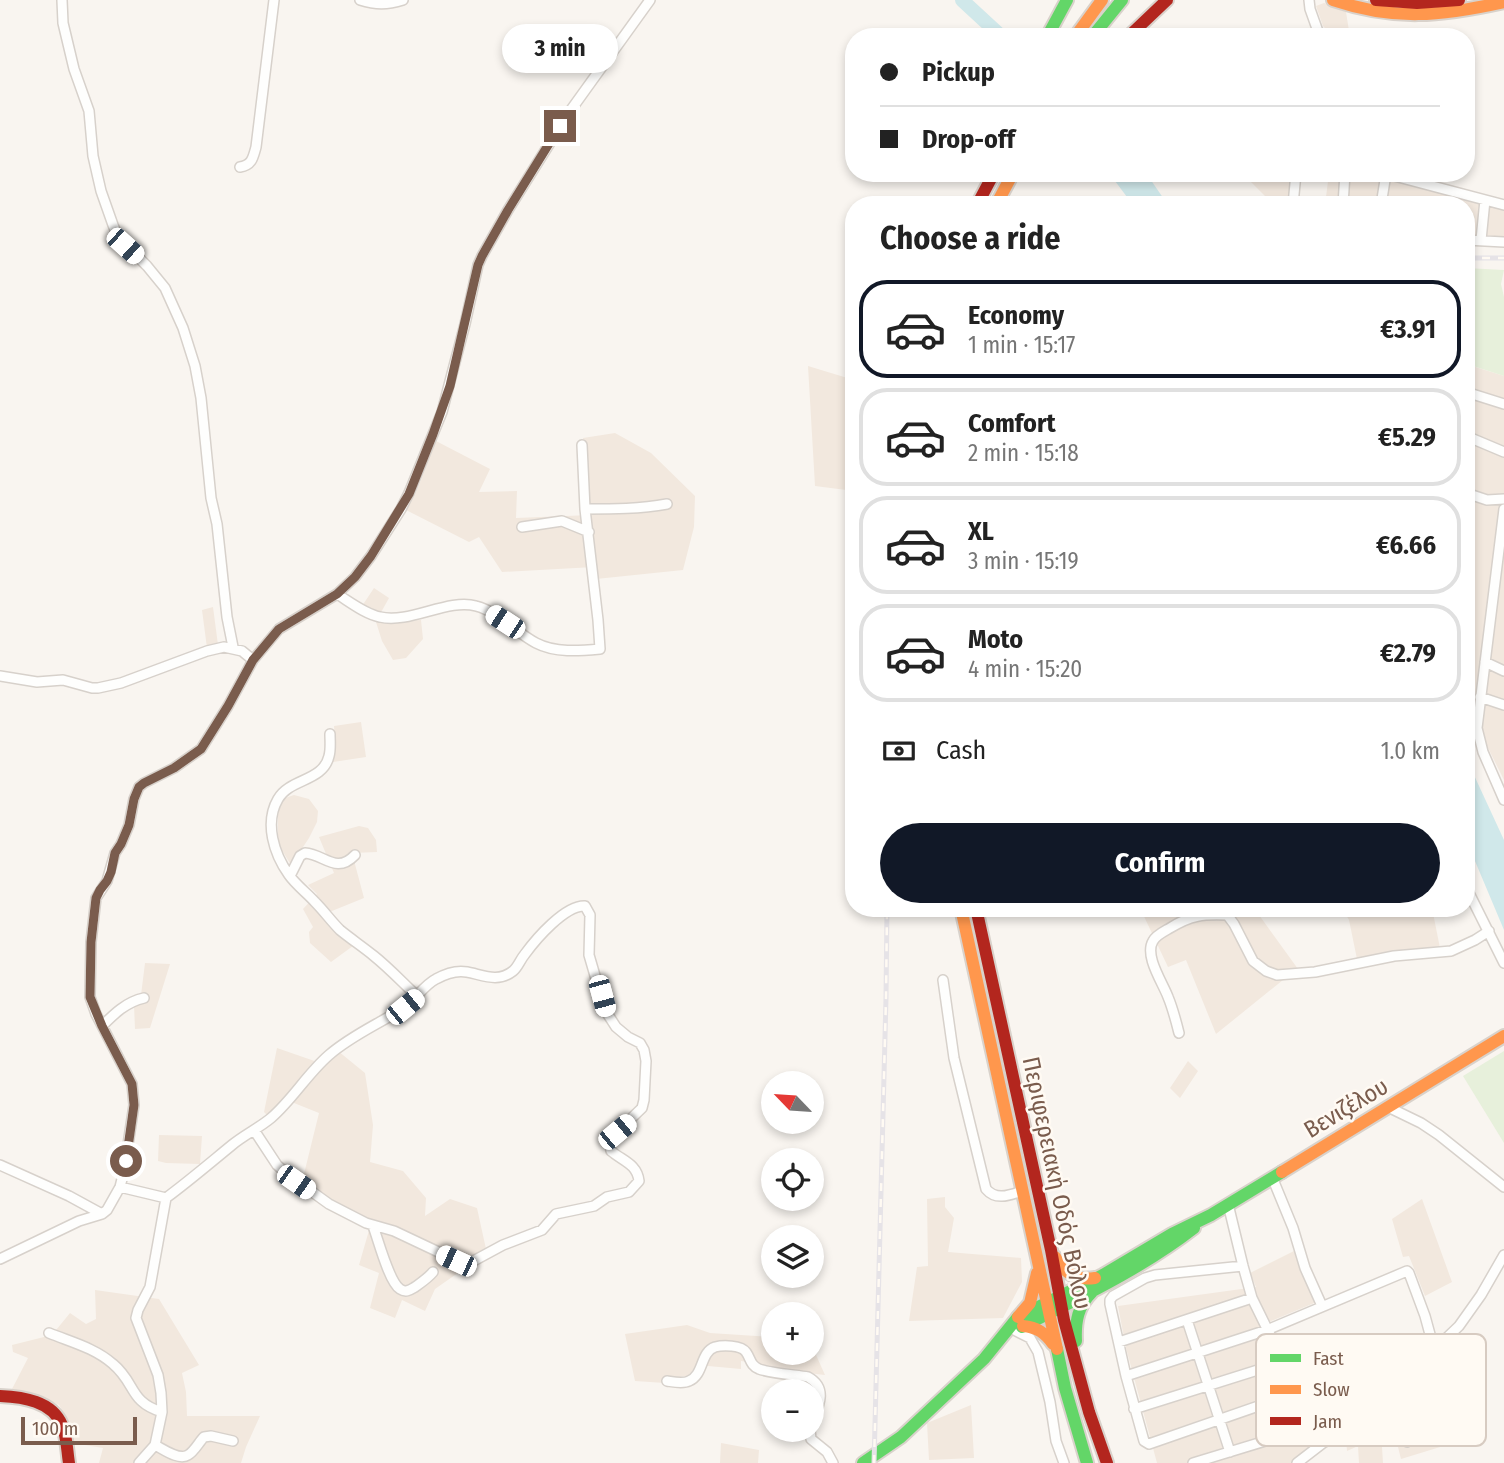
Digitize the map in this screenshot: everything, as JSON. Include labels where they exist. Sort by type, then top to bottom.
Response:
[{"type":"main road","points":[[1052,28],[1067,0]]},
{"type":"main road","points":[[1082,28],[1102,0]]},
{"type":"main road","points":[[1099,28],[1122,0]]},
{"type":"main road","points":[[1137,28],[1167,0]]},
{"type":"main road","points":[[1334,0],[1366,11],[1401,16],[1442,14],[1504,2]]},
{"type":"main road","points":[[1376,0],[1429,4],[1459,0]]},
{"type":"main road","name":"Περιφερειακή Οδός Βόλου","points":[[963,917],[1056,1349],[1087,1463]]},
{"type":"main road","name":"Περιφερειακή Οδός Βόλου","points":[[978,917],[1077,1371],[1107,1463]]},
{"type":"main road","name":"Βενιζέλου","points":[[1061,1302],[1092,1292],[1147,1262],[1228,1204],[1504,1036]]},
{"type":"main road","name":"Βενιζέλου","points":[[1061,1302],[1095,1278],[1211,1215]]},
{"type":"main road","points":[[1051,1250],[1063,1270],[1072,1277],[1086,1280],[1095,1278]]},
{"type":"main road","points":[[1019,1325],[1032,1297],[1038,1265]]},
{"type":"main road","points":[[1077,1371],[1076,1316],[1092,1292]]},
{"type":"main road","points":[[863,1463],[879,1458],[984,1359],[999,1340],[1019,1325],[1061,1302]]},
{"type":"main road","points":[[1019,1325],[1042,1331],[1056,1349]]},
{"type":"main road","points":[[0,1396],[31,1400],[52,1412],[62,1427],[69,1463]]},
{"type":"street","points":[[62,0],[63,23],[74,69],[89,111],[93,156],[107,211],[118,237],[165,288],[183,328],[195,366],[233,647]]},
{"type":"street","points":[[240,167],[251,163],[256,147],[274,0]]},
{"type":"street","points":[[360,0],[388,5],[403,0]]},
{"type":"street","points":[[0,1259],[79,1221],[102,1214],[120,1187],[132,1126],[132,1084],[92,1004],[89,989],[94,906],[111,872],[115,853],[129,825],[136,792],[144,783],[174,768],[201,749],[253,660],[279,629],[337,594],[371,556],[409,494],[433,434],[450,386],[482,256],[563,122],[650,0]]},
{"type":"street","points":[[1309,0],[1317,28]]},
{"type":"street","points":[[1423,182],[1471,196]]},
{"type":"street","points":[[1475,197],[1504,205]]},
{"type":"street","points":[[1481,240],[1485,200]]},
{"type":"street","points":[[1475,240],[1504,242]]},
{"type":"street","points":[[1475,395],[1504,404]]},
{"type":"street","points":[[1475,440],[1504,452]]},
{"type":"street","points":[[337,594],[383,618],[419,615],[455,606],[474,605],[493,614],[532,641],[547,647],[581,651],[600,649],[585,509],[582,445]]},
{"type":"street","points":[[1475,496],[1487,500],[1504,499]]},
{"type":"street","points":[[585,509],[647,508],[667,504]]},
{"type":"street","points":[[1504,509],[1501,567],[1480,697],[1477,733],[1500,781],[1504,800]]},
{"type":"street","points":[[522,527],[562,521],[589,532]]},
{"type":"street","points":[[0,676],[37,682],[63,681],[98,688],[121,683],[207,651],[225,647],[242,650],[253,660]]},
{"type":"street","points":[[1485,663],[1504,671]]},
{"type":"street","points":[[1480,697],[1504,705]]},
{"type":"street","points":[[330,734],[329,758],[322,770],[283,792],[274,807],[271,825],[274,847],[290,876],[341,931],[376,958],[417,996]]},
{"type":"street","points":[[290,876],[300,856],[305,853],[335,864],[349,861],[355,855]]},
{"type":"street","points":[[1475,904],[1504,963]]},
{"type":"street","points":[[139,1463],[155,1445],[162,1412],[158,1375],[136,1318],[155,1264],[166,1198],[234,1144],[254,1130],[270,1119],[306,1077],[350,1038],[405,1007],[436,979],[455,972],[468,972],[491,978],[510,974],[556,921],[579,906],[585,906],[590,915],[589,955],[606,1010],[616,1027],[640,1044],[645,1055],[642,1108],[617,1132],[610,1146],[611,1151],[637,1172],[639,1181],[632,1190],[626,1194],[607,1197],[594,1206],[556,1214],[542,1230],[503,1245],[468,1265],[461,1264],[394,1231],[373,1226],[329,1204],[277,1165],[254,1130]]},
{"type":"street","points":[[1179,1033],[1174,1010],[1154,964],[1152,943],[1156,937],[1184,919],[1192,917]]},
{"type":"street","points":[[1229,917],[1253,961],[1277,975],[1315,972],[1407,954],[1451,951],[1489,931]]},
{"type":"street","points":[[943,980],[954,1058],[986,1189],[991,1195],[1000,1197],[1022,1191]]},
{"type":"street","points":[[102,1026],[121,1009],[144,998]]},
{"type":"street","points":[[1388,1107],[1439,1135],[1504,1187]]},
{"type":"street","points":[[0,1165],[102,1214]]},
{"type":"street","points":[[1272,1177],[1322,1306]]},
{"type":"street","points":[[120,1187],[166,1198]]},
{"type":"street","points":[[1228,1204],[1252,1298],[1269,1334]]},
{"type":"street","points":[[373,1226],[397,1288],[406,1291],[411,1289],[433,1272]]},
{"type":"street","points":[[1449,1334],[1467,1316],[1504,1255]]},
{"type":"street","points":[[1243,1266],[1155,1275],[1124,1290],[1110,1300],[1110,1304],[1144,1441],[1149,1444],[1256,1407]]},
{"type":"street","points":[[1126,1376],[1267,1329],[1408,1271],[1430,1334]]},
{"type":"street","points":[[1119,1342],[1252,1298]]},
{"type":"street","points":[[1187,1320],[1230,1452]]},
{"type":"street","points":[[1019,1325],[1038,1352],[1057,1446],[1064,1463]]},
{"type":"street","points":[[49,1333],[105,1357],[119,1369],[140,1401],[162,1412]]},
{"type":"street","points":[[667,1381],[692,1380],[698,1374],[707,1352],[729,1346],[746,1352],[751,1363],[761,1370],[811,1379]]},
{"type":"street","points":[[1135,1409],[1256,1371]]},
{"type":"street","points":[[155,1445],[184,1457],[188,1456],[204,1437],[233,1441]]},
{"type":"street","points":[[815,1442],[827,1452],[833,1463]]},
{"type":"street","points":[[1193,1463],[1256,1444]]},
{"type":"street","points":[[1297,1463],[1319,1446]]},
{"type":"shaded area","points":[[1324,3],[1346,12],[1349,28],[1325,28],[1316,6]]},
{"type":"shaded area","points":[[1251,182],[1291,182],[1289,196],[1265,196]]},
{"type":"shaded area","points":[[1328,182],[1426,182],[1468,196],[1326,196]]},
{"type":"shaded area","points":[[1475,198],[1504,208],[1504,239],[1475,237]]},
{"type":"shaded area","points":[[808,366],[845,377],[845,490],[815,486]]},
{"type":"shaded area","points":[[1475,367],[1504,376],[1504,780],[1483,738],[1483,726],[1475,724]]},
{"type":"shaded area","points":[[615,433],[651,453],[695,496],[694,527],[683,570],[596,579],[594,567],[502,572],[479,537],[469,542],[406,510],[436,441],[490,469],[479,492],[517,491],[516,518],[591,515],[583,438]]},
{"type":"shaded area","points":[[374,588],[389,598],[379,616],[362,606]]},
{"type":"shaded area","points":[[213,607],[218,645],[207,648],[202,610]]},
{"type":"shaded area","points":[[421,620],[423,639],[406,658],[393,660],[382,641],[376,622]]},
{"type":"shaded area","points":[[361,722],[366,757],[333,762],[334,726]]},
{"type":"shaded area","points":[[294,795],[309,799],[318,811],[317,822],[309,838],[291,865],[280,847],[278,815],[285,798]]},
{"type":"shaded area","points":[[359,826],[368,828],[376,840],[377,852],[352,853],[364,898],[327,913],[357,943],[331,962],[310,943],[309,932],[313,927],[303,909],[317,894],[308,885],[334,873],[319,837]]},
{"type":"shaded area","points":[[1144,917],[1260,917],[1298,969],[1280,970],[1283,980],[1216,1034],[1186,960],[1168,967]]},
{"type":"shaded area","points":[[1347,917],[1434,917],[1440,948],[1357,959]]},
{"type":"shaded area","points":[[145,963],[170,964],[150,1028],[135,1029],[134,1005],[140,1003]]},
{"type":"shaded area","points":[[277,1048],[326,1065],[338,1051],[365,1073],[373,1125],[370,1162],[403,1171],[426,1198],[425,1216],[450,1199],[477,1208],[486,1249],[435,1289],[425,1311],[402,1300],[395,1318],[370,1308],[379,1273],[359,1265],[372,1220],[339,1208],[302,1182],[319,1113],[284,1099],[268,1116],[264,1112]]},
{"type":"shaded area","points":[[1188,1061],[1198,1071],[1180,1098],[1170,1088]]},
{"type":"shaded area","points":[[159,1135],[202,1136],[200,1164],[158,1161]]},
{"type":"shaded area","points":[[945,1197],[945,1207],[954,1218],[948,1252],[1021,1258],[1022,1282],[1003,1318],[909,1321],[917,1267],[928,1266],[927,1199]]},
{"type":"shaded area","points":[[1422,1199],[1452,1282],[1425,1296],[1409,1256],[1403,1257],[1392,1219]]},
{"type":"shaded area","points":[[1298,1249],[1319,1301],[1264,1324],[1269,1334],[1256,1334],[1256,1446],[1314,1446],[1296,1463],[1157,1463],[1126,1348],[1118,1306],[1256,1287],[1250,1273]]},
{"type":"shaded area","points":[[95,1290],[159,1299],[199,1365],[182,1373],[187,1416],[260,1416],[241,1463],[99,1463],[103,1448],[73,1443],[71,1425],[59,1405],[34,1394],[12,1389],[28,1358],[13,1352],[12,1345],[52,1335],[70,1313],[86,1324],[96,1319]]},
{"type":"shaded area","points":[[687,1325],[710,1333],[761,1336],[761,1365],[821,1365],[825,1375],[762,1368],[741,1361],[741,1369],[697,1365],[688,1376],[667,1378],[665,1383],[635,1381],[625,1334]]},
{"type":"shaded area","points":[[971,1405],[974,1458],[929,1460],[927,1423]]},
{"type":"shaded area","points":[[721,1443],[759,1450],[758,1463],[720,1463]]},
{"type":"shaded area","points":[[1358,1446],[1384,1446],[1383,1463],[1359,1463]]},
{"type":"shaded area","points":[[1400,1446],[1443,1446],[1401,1459]]},
{"type":"green space","points":[[1475,268],[1504,270],[1501,284],[1504,297],[1504,376],[1475,367]]},
{"type":"green space","points":[[1504,1051],[1504,1143],[1463,1076]]},
{"type":"water","points":[[1116,182],[1152,182],[1162,196],[1126,196]]},
{"type":"water","points":[[1475,777],[1504,840],[1504,930],[1475,861]]},
{"type":"waterway","points":[[962,0],[992,28]]},
{"type":"railway","points":[[1475,258],[1504,258]]},
{"type":"railway","points":[[874,1463],[887,917]]},
{"type":"traffic: fast","points":[[1052,28],[1067,0]]},
{"type":"traffic: fast","points":[[1099,28],[1122,0]]},
{"type":"traffic: fast","points":[[863,1463],[901,1437],[984,1359],[1018,1317],[1103,1275],[1282,1172]]},
{"type":"traffic: fast","points":[[1022,1327],[1132,1269],[1194,1228]]},
{"type":"traffic: fast","points":[[1076,1341],[1078,1314],[1092,1292]]},
{"type":"traffic: fast","points":[[1057,1349],[1065,1388],[1087,1463]]},
{"type":"traffic: slow","points":[[1082,28],[1102,0]]},
{"type":"traffic: slow","points":[[1333,0],[1398,14],[1459,11],[1504,2]]},
{"type":"traffic: slow","points":[[1001,196],[1008,182]]},
{"type":"traffic: slow","points":[[963,917],[1057,1349]]},
{"type":"traffic: slow","points":[[1282,1172],[1504,1036]]},
{"type":"traffic: slow","points":[[1055,1257],[1071,1275],[1095,1278]]},
{"type":"traffic: slow","points":[[1018,1317],[1030,1303],[1037,1273]]},
{"type":"traffic: slow","points":[[1023,1326],[1040,1331],[1053,1344]]},
{"type":"traffic: jam","points":[[1137,28],[1167,0]]},
{"type":"traffic: jam","points":[[1376,0],[1417,3],[1459,0]]},
{"type":"traffic: jam","points":[[982,196],[989,182]]},
{"type":"traffic: jam","points":[[978,917],[1064,1320],[1089,1412],[1107,1463]]},
{"type":"traffic: jam","points":[[0,1396],[27,1399],[51,1410],[64,1429],[69,1463]]},
{"type":"route","points":[[126,1161],[134,1105],[132,1084],[92,1004],[89,989],[94,906],[111,872],[115,853],[129,825],[136,792],[144,783],[174,768],[201,749],[253,660],[272,636],[337,594],[371,556],[409,494],[442,412],[478,265],[508,210],[560,126]]}]
